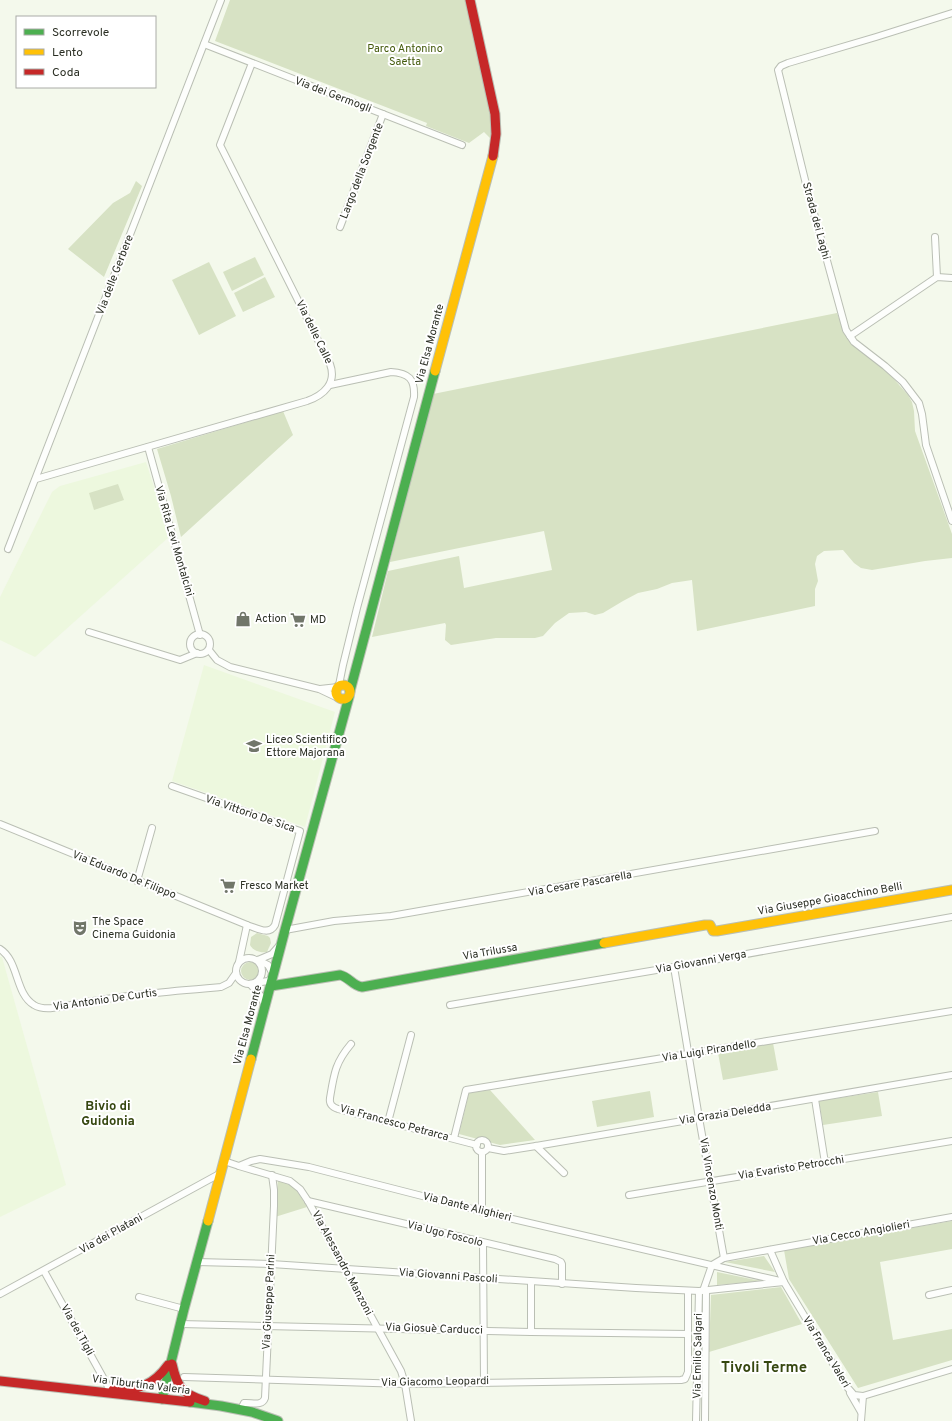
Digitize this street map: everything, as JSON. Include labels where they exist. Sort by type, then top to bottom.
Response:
[{"type":"street","name":"Via delle Gerbere","points":[[8,550],[221,0]]},
{"type":"street","name":"Via Elsa Morante","points":[[162,1399],[180,1324],[272,986],[285,930],[494,152],[496,134],[495,114],[470,0]]},
{"type":"street","name":"Strada dei Laghi","points":[[952,12],[876,37],[788,63],[778,68],[825,256],[845,327],[854,342],[878,360],[898,378],[919,403],[926,445],[952,521]]},
{"type":"street","name":"Via dei Germogli","points":[[204,44],[462,145]]},
{"type":"street","name":"Via delle Calle","points":[[252,63],[220,145],[330,364],[332,376],[330,385]]},
{"type":"street","name":"Largo della Sorgente","points":[[340,227],[384,114]]},
{"type":"street","points":[[935,237],[937,277]]},
{"type":"street","points":[[850,336],[937,277],[952,278]]},
{"type":"street","points":[[36,479],[312,399],[322,394],[330,385],[391,372],[400,373],[407,376],[414,387],[414,397],[357,608],[339,686],[336,694],[338,698],[344,699],[349,694],[346,686],[339,686],[319,689]]},
{"type":"street","name":"Via Rita Levi Montalcini","points":[[148,447],[200,634],[208,638],[210,644],[208,650],[217,660],[230,667],[319,689],[338,698]]},
{"type":"street","points":[[89,632],[180,660],[197,653]]},
{"type":"street","points":[[200,634],[194,637],[191,642],[192,649],[197,653],[203,654],[208,650]]},
{"type":"street","name":"Via Vittorio De Sica","points":[[172,786],[300,831],[275,926],[272,930],[268,931],[248,925]]},
{"type":"street","name":"Via Eduardo De Filippo","points":[[0,824],[248,925]]},
{"type":"street","points":[[137,881],[152,828]]},
{"type":"street","name":"Via Cesare Pascarella","points":[[285,930],[341,920],[391,916],[875,831]]},
{"type":"street","name":"Via Giuseppe Gioacchino Belli","points":[[713,931],[952,890]]},
{"type":"street","name":"Via Giovanni Verga","points":[[450,1005],[674,967],[952,917]]},
{"type":"street","points":[[239,962],[246,958],[256,959],[268,965],[274,976],[268,981],[253,983],[242,982],[237,976],[237,965],[248,925]]},
{"type":"street","name":"Via Trilussa","points":[[272,986],[340,975],[347,977],[358,987],[362,987],[705,925],[710,925],[713,931]]},
{"type":"street","points":[[256,959],[272,954],[282,943]]},
{"type":"street","points":[[242,945],[246,951],[261,964],[263,972],[262,976],[253,983]]},
{"type":"street","name":"Via Antonio De Curtis","points":[[0,949],[9,958],[27,997],[35,1006],[44,1008],[55,1008],[105,998],[221,987],[229,983],[236,973]]},
{"type":"street","name":"Via Vincenzo Monti","points":[[674,967],[724,1258]]},
{"type":"street","points":[[253,983],[261,996],[265,1008]]},
{"type":"street","name":"Via Luigi Pirandello","points":[[454,1138],[466,1090],[952,1011]]},
{"type":"street","points":[[388,1122],[411,1034]]},
{"type":"street","name":"Via Francesco Petrarca","points":[[351,1044],[343,1053],[337,1064],[330,1096],[330,1104],[336,1108],[476,1145]]},
{"type":"street","name":"Via Grazia Deledda","points":[[488,1148],[511,1150],[952,1075]]},
{"type":"street","points":[[815,1099],[825,1163]]},
{"type":"street","points":[[484,1141],[486,1142],[488,1148],[486,1151],[482,1152],[476,1148],[476,1145],[478,1142],[484,1141]]},
{"type":"street","name":"Via Evaristo Petrocchi","points":[[629,1195],[952,1141]]},
{"type":"street","points":[[536,1146],[564,1173]]},
{"type":"street","points":[[482,1152],[482,1212]]},
{"type":"street","name":"Via Dante Alighieri","points":[[239,1166],[253,1160],[260,1159],[328,1171],[482,1212],[784,1282]]},
{"type":"street","points":[[224,1160],[239,1166]]},
{"type":"street","name":"Via Alessandro Manzoni","points":[[239,1166],[287,1180],[295,1184],[308,1201],[399,1368],[405,1384],[411,1421]]},
{"type":"street","name":"Via dei Platani","points":[[0,1294],[221,1173]]},
{"type":"street","name":"Via Giuseppe Parini","points":[[241,1409],[244,1403],[259,1404],[264,1401],[274,1206],[274,1187],[272,1176]]},
{"type":"street","name":"Via Ugo Foscolo","points":[[308,1201],[559,1261],[562,1266],[562,1284]]},
{"type":"street","name":"Via Cecco Angiolieri","points":[[724,1258],[952,1217]]},
{"type":"street","points":[[483,1243],[484,1382]]},
{"type":"street","name":"Via Franca Valeri","points":[[770,1250],[784,1282],[846,1387],[854,1395],[863,1396],[952,1369]]},
{"type":"street","points":[[703,1291],[712,1265],[724,1258]]},
{"type":"street","name":"Via Giovanni Pascoli","points":[[197,1262],[271,1264],[562,1284],[703,1291],[784,1282]]},
{"type":"street","name":"Via dei Tigli","points":[[44,1271],[110,1390]]},
{"type":"street","points":[[531,1282],[531,1332]]},
{"type":"street","points":[[688,1290],[688,1334]]},
{"type":"street","points":[[929,1295],[952,1290]]},
{"type":"street","name":"Via Emilio Salgari","points":[[696,1421],[703,1291]]},
{"type":"street","name":"Via Emilio Salgari","points":[[703,1291],[705,1421]]},
{"type":"street","points":[[139,1298],[184,1309]]},
{"type":"street","name":"Via Giosuè Carducci","points":[[180,1324],[688,1334]]},
{"type":"street","name":"Via Giacomo Leopardi","points":[[184,1377],[265,1381],[405,1384],[676,1381],[685,1379],[688,1372],[688,1334]]},
{"type":"street","name":"Via Elsa Morante","points":[[100,1392],[133,1389],[149,1384],[160,1376],[171,1360]]},
{"type":"street","name":"Via Elsa Morante","points":[[171,1360],[176,1380],[183,1392],[194,1398],[221,1406]]},
{"type":"street","name":"Via Tiburtina Valeria","points":[[0,1381],[221,1406],[241,1409],[278,1421]]},
{"type":"street","points":[[846,1387],[861,1412]]},
{"type":"street","points":[[860,1421],[863,1396]]},
{"type":"shaded area","points":[[146,462],[170,536],[35,657],[0,640],[0,597],[52,492],[60,486]]},
{"type":"shaded area","name":"Liceo Scientifico Ettore Majorana","points":[[204,665],[335,712],[305,827],[172,781]]},
{"type":"shaded area","points":[[0,957],[2,957],[66,1185],[0,1217]]},
{"type":"green space","name":"Parco Antonino Saetta","points":[[230,0],[467,0],[493,127],[491,139],[484,132],[469,143],[426,126],[427,123],[215,41]]},
{"type":"green space","points":[[136,181],[142,186],[104,277],[68,249],[113,203],[130,193]]},
{"type":"green space","points":[[255,257],[264,275],[232,291],[223,272]]},
{"type":"green space","points":[[209,262],[236,316],[199,335],[172,280]]},
{"type":"green space","points":[[265,277],[275,297],[243,312],[234,293]]},
{"type":"green space","points":[[837,313],[846,336],[852,344],[869,356],[893,378],[908,395],[912,402],[915,431],[952,534],[952,558],[872,570],[861,568],[854,563],[843,550],[824,551],[817,556],[815,564],[818,581],[815,589],[815,606],[697,631],[692,580],[672,583],[657,589],[638,593],[603,613],[595,615],[586,612],[569,613],[555,623],[543,636],[535,638],[496,638],[451,645],[445,640],[445,623],[372,637],[388,571],[459,556],[464,588],[552,570],[544,531],[390,562],[433,394]]},
{"type":"green space","points":[[283,411],[293,435],[181,537],[157,449]]},
{"type":"green space","points":[[118,484],[124,500],[94,510],[89,493]]},
{"type":"green space","points":[[257,933],[270,938],[271,943],[267,952],[257,951],[250,945],[251,937]]},
{"type":"green space","points":[[250,962],[256,965],[259,971],[256,977],[250,980],[244,977],[241,971],[244,965]]},
{"type":"green space","points":[[773,1043],[778,1070],[723,1080],[718,1053]]},
{"type":"green space","points":[[490,1090],[535,1140],[500,1145],[459,1134],[469,1093]]},
{"type":"green space","points":[[650,1091],[654,1117],[597,1127],[592,1101]]},
{"type":"green space","points":[[878,1092],[882,1116],[823,1125],[819,1101]]},
{"type":"green space","points":[[278,1179],[284,1181],[296,1190],[307,1207],[275,1217]]},
{"type":"green space","points":[[952,1221],[952,1249],[880,1262],[893,1340],[952,1329],[952,1360],[858,1388],[789,1279],[784,1250]]},
{"type":"green space","points":[[764,1256],[775,1272],[725,1262]]},
{"type":"green space","points":[[717,1272],[761,1281],[717,1285]]},
{"type":"green space","points":[[781,1287],[802,1324],[709,1352],[711,1295]]},
{"type":"traffic: fast","points":[[350,691],[435,371]]},
{"type":"traffic: fast","points":[[251,1059],[349,697]]},
{"type":"traffic: fast","points":[[271,986],[340,975],[362,987],[604,943]]},
{"type":"traffic: fast","points":[[162,1399],[184,1309],[208,1221]]},
{"type":"traffic: fast","points":[[190,1402],[252,1412],[278,1421]]},
{"type":"traffic: slow","points":[[435,371],[493,156]]},
{"type":"traffic: slow","points":[[340,685],[346,685],[350,689],[350,692],[350,695],[346,699],[340,699],[336,695],[336,689],[340,685]]},
{"type":"traffic: slow","points":[[604,943],[705,925],[710,925],[713,931],[717,931],[952,890]]},
{"type":"traffic: slow","points":[[208,1221],[251,1059]]},
{"type":"traffic: jam","points":[[470,0],[495,114],[496,134],[493,156]]},
{"type":"traffic: jam","points":[[172,1364],[176,1378],[182,1388],[191,1396],[205,1401]]},
{"type":"traffic: jam","points":[[113,1390],[137,1388],[151,1382],[157,1378],[168,1365]]},
{"type":"traffic: jam","points":[[0,1381],[190,1402]]},
{"type":"place","name":"Action","points":[[243,619]]},
{"type":"place","name":"MD","points":[[298,620]]},
{"type":"place","name":"Liceo Scientifico Ettore Majorana","points":[[254,746]]},
{"type":"place","name":"Fresco Market","points":[[228,886]]},
{"type":"place","name":"The Space Cinema Guidonia","points":[[80,928]]},
{"type":"district","name":"Bivio di Guidonia","points":[[108,1114]]},
{"type":"district","name":"Tivoli Terme","points":[[764,1368]]}]
